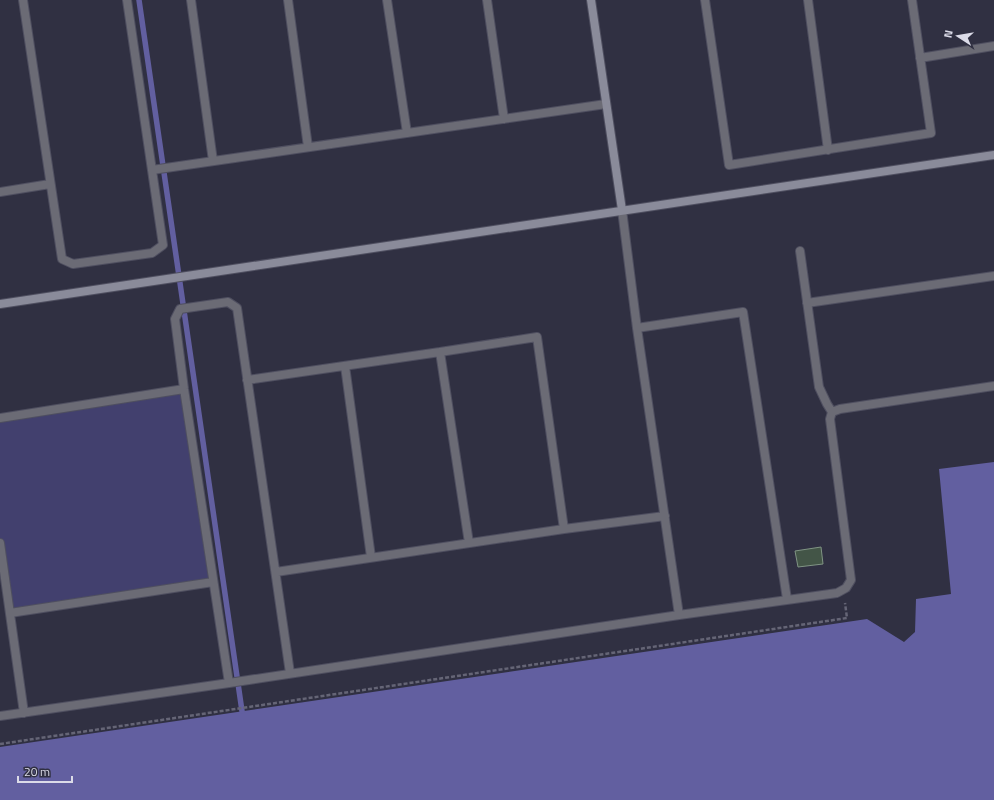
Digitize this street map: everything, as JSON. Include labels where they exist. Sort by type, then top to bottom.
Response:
[{"type":"street","points":[[23,0],[62,259],[73,264],[152,253],[163,245],[127,0]]},
{"type":"street","points":[[190,0],[213,161]]},
{"type":"street","points":[[288,0],[308,147]]},
{"type":"street","points":[[387,0],[407,133]]},
{"type":"street","points":[[487,0],[504,119]]},
{"type":"street","points":[[591,0],[679,615]]},
{"type":"street","points":[[705,0],[729,165],[931,133],[912,0]]},
{"type":"street","points":[[808,0],[828,150]]},
{"type":"street","points":[[920,58],[994,46]]},
{"type":"street","points":[[152,170],[606,104]]},
{"type":"street","points":[[0,304],[994,155]]},
{"type":"street","points":[[0,192],[50,184]]},
{"type":"street","points":[[0,716],[787,599],[837,593],[843,590],[851,580],[830,419],[832,412],[820,387],[800,251]]},
{"type":"street","points":[[807,303],[994,276]]},
{"type":"street","points":[[229,683],[184,389],[175,319],[180,309],[228,302],[237,308],[246,380],[290,673]]},
{"type":"street","points":[[637,328],[743,312],[787,599]]},
{"type":"street","points":[[246,380],[536,337],[564,529]]},
{"type":"street","points":[[440,352],[469,543]]},
{"type":"street","points":[[345,366],[371,557]]},
{"type":"street","points":[[832,412],[994,386]]},
{"type":"street","points":[[0,418],[184,389]]},
{"type":"street","points":[[276,572],[564,529],[665,516]]},
{"type":"street","points":[[0,543],[24,713]]},
{"type":"street","points":[[10,613],[213,582]]},
{"type":"path","points":[[0,744],[847,618],[843,590]]},
{"type":"shaded area","points":[[184,389],[213,582],[10,613],[0,543],[0,418]]},
{"type":"shaded area","points":[[994,462],[994,800],[0,800],[0,747],[867,619],[904,642],[915,632],[916,599],[951,594],[939,469]]},
{"type":"building","points":[[821,547],[823,564],[798,567],[795,551]]},
{"type":"waterway","points":[[139,0],[242,711]]}]
